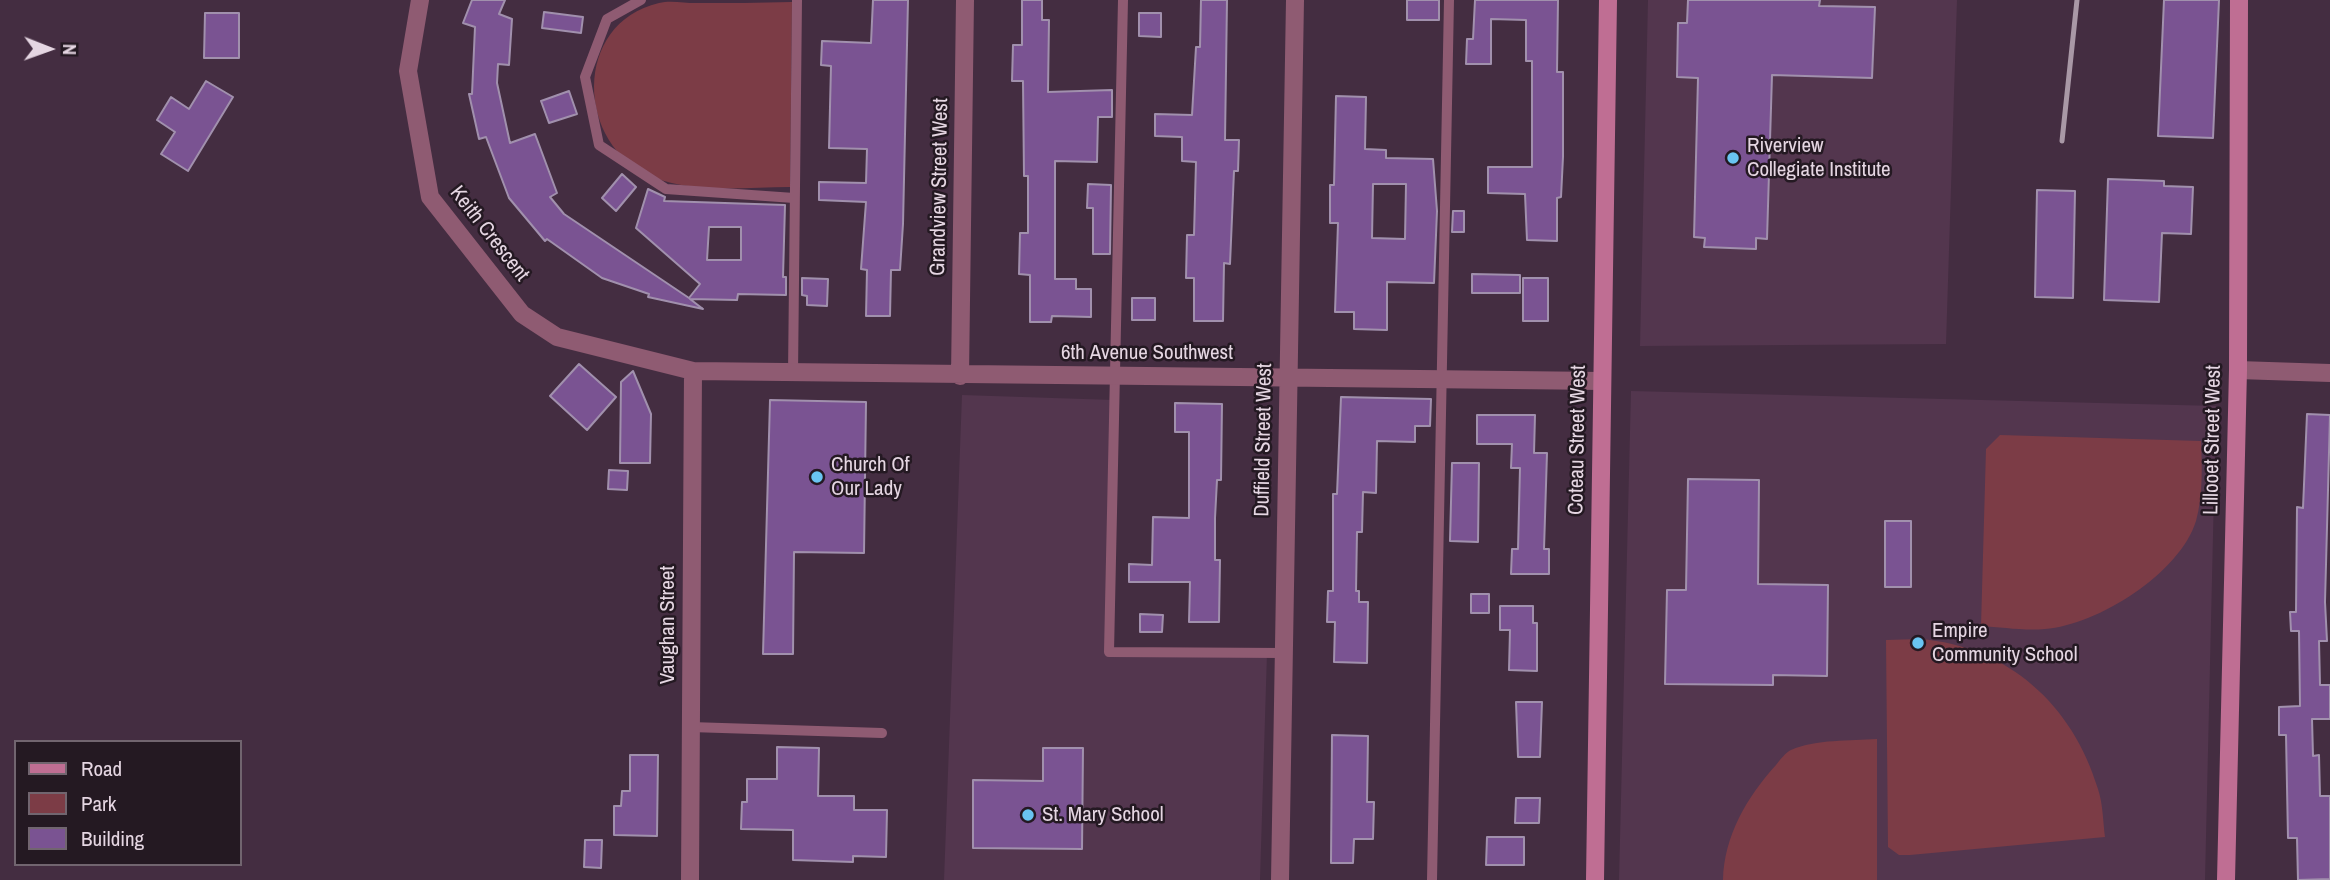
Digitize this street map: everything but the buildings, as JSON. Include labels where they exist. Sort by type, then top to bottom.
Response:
[{"type":"street","name":"Keith Crescent","points":[[420,0],[408,71],[430,197],[522,314],[557,337],[693,371]]},
{"type":"street","name":"Grandview Street West","points":[[960,376],[965,0]]},
{"type":"street","name":"Duffield Street West","points":[[1280,880],[1295,0]]},
{"type":"street","name":"Coteau Street West","points":[[1595,880],[1608,0]]},
{"type":"street","name":"Lillooet Street West","points":[[2226,880],[2238,370],[2239,0]]},
{"type":"street","points":[[2238,370],[2330,373]]},
{"type":"street","name":"6th Avenue Southwest","points":[[693,371],[1602,381]]},
{"type":"street","name":"Vaughan Street","points":[[690,880],[693,371]]},
{"type":"lane","points":[[641,0],[607,19],[585,77],[599,145],[666,189],[794,198]]},
{"type":"lane","points":[[793,374],[797,0]]},
{"type":"lane","points":[[1123,0],[1109,652],[1283,653]]},
{"type":"lane","points":[[1432,880],[1449,0]]},
{"type":"lane","points":[[690,727],[882,733]]},
{"type":"shaded area","points":[[1648,0],[1957,0],[1946,344],[1640,346]]},
{"type":"shaded area","name":"Empire Community School","points":[[1631,391],[2216,406],[2205,880],[1619,880]]},
{"type":"shaded area","points":[[962,395],[1114,400],[1109,651],[1267,653],[1260,880],[944,880]]},
{"type":"green space","points":[[663,2],[792,2],[790,187],[703,188],[669,182],[653,177],[627,161],[609,140],[598,114],[594,86],[598,59],[610,34],[631,15]]},
{"type":"green space","points":[[2000,435],[2201,441],[2200,501],[2196,521],[2187,540],[2155,577],[2112,607],[2089,618],[2045,629],[1981,626],[1986,449]]},
{"type":"green space","points":[[1920,639],[1952,644],[2008,667],[2033,685],[2054,706],[2087,759],[2100,795],[2105,837],[1910,855],[1899,855],[1888,847],[1886,640]]},
{"type":"green space","points":[[1877,739],[1877,880],[1723,880],[1728,848],[1739,818],[1765,777],[1785,754],[1811,744]]},
{"type":"railway","points":[[2062,141],[2077,0]]},
{"type":"place","name":"Riverview Collegiate Institute","points":[[1733,158]]},
{"type":"place","name":"Church Of Our Lady","points":[[817,477]]},
{"type":"place","name":"Empire Community School","points":[[1918,643]]},
{"type":"place","name":"St. Mary School","points":[[1028,815]]}]
